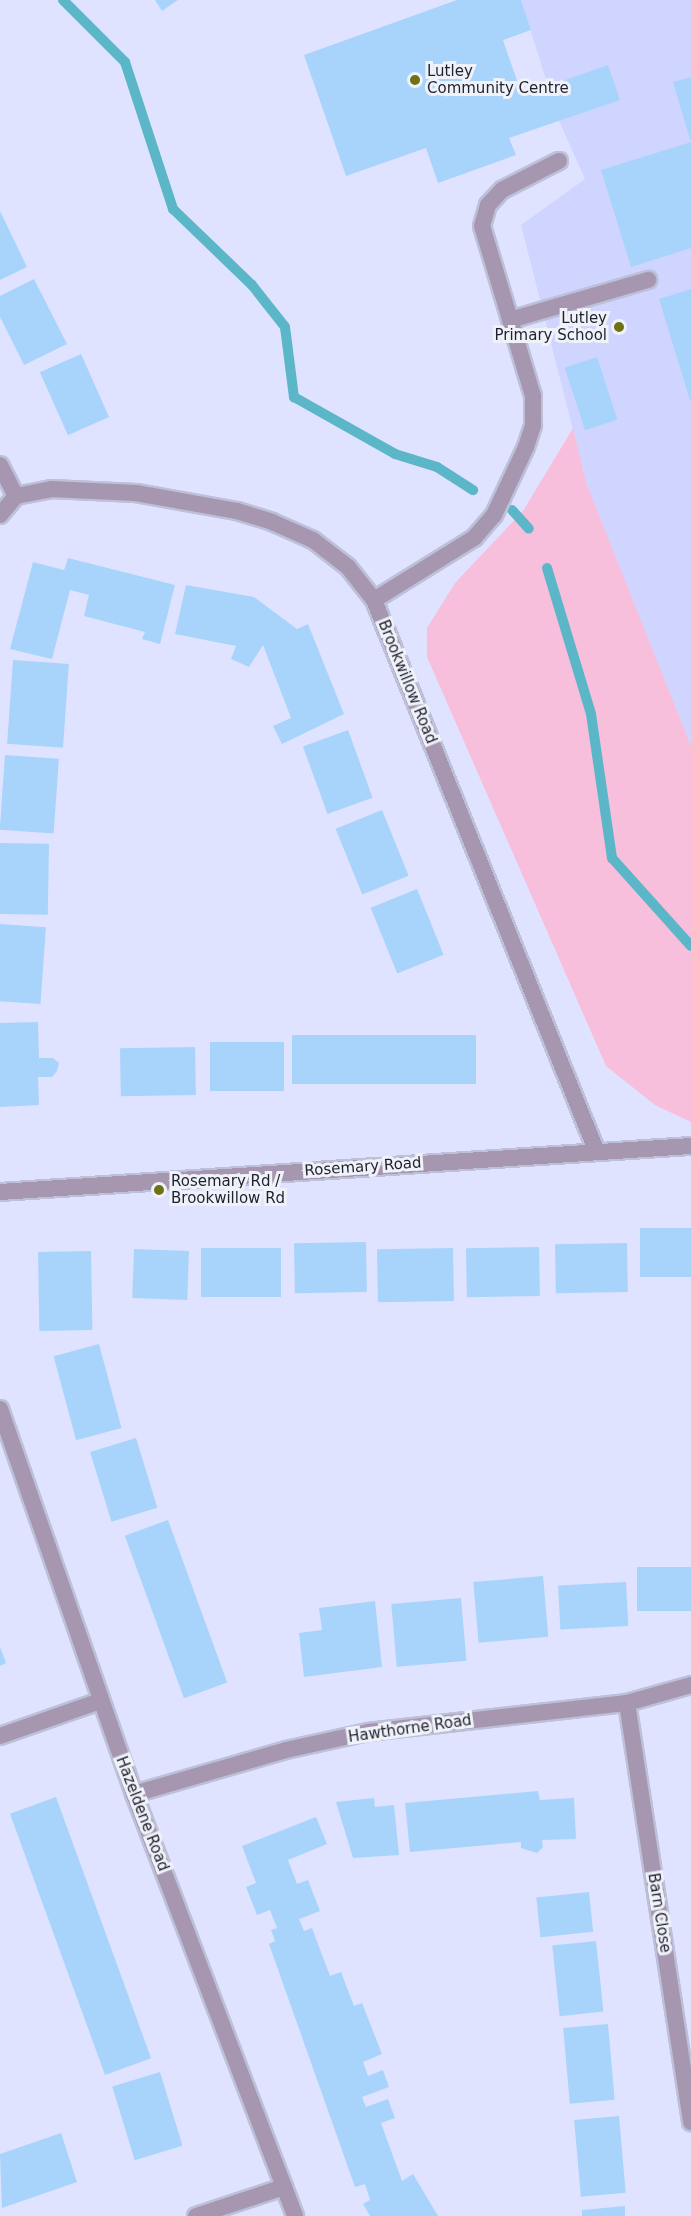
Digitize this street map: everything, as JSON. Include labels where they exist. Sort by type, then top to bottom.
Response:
[{"type":"street","points":[[374,600],[474,538],[494,515],[508,488],[533,425],[533,396],[482,226],[488,205],[502,190],[559,161]]},
{"type":"street","points":[[510,320],[648,280]]},
{"type":"street","points":[[0,465],[16,496],[0,515]]},
{"type":"street","name":"Brookwillow Road","points":[[16,496],[51,489],[136,493],[237,511],[314,540],[348,567],[374,600],[596,1150]]},
{"type":"street","name":"Rosemary Road","points":[[0,1192],[596,1150],[691,1146]]},
{"type":"street","name":"Hazeldene Road","points":[[0,1408],[100,1701],[295,2216]]},
{"type":"street","name":"Hawthorne Road","points":[[134,1794],[286,1750],[368,1732],[627,1703],[691,1686]]},
{"type":"street","points":[[0,1736],[100,1701]]},
{"type":"street","name":"Barn Close","points":[[627,1703],[691,2122]]},
{"type":"street","points":[[196,2216],[284,2187]]},
{"type":"shaded area","name":"Lutley Primary School","points":[[521,0],[691,0],[691,746],[587,485],[521,225],[585,179],[559,121]]},
{"type":"shaded area","points":[[573,428],[587,485],[691,746],[691,1122],[655,1105],[606,1066],[427,657],[427,628],[455,583],[523,511]]},
{"type":"building","points":[[155,0],[178,0],[162,11]]},
{"type":"building","name":"Lutley Community Centre","points":[[457,0],[521,0],[531,30],[503,40],[522,95],[608,65],[620,100],[509,138],[516,155],[438,183],[426,148],[346,176],[304,55]]},
{"type":"building","points":[[691,77],[691,139],[690,139],[673,82]]},
{"type":"building","points":[[691,142],[691,248],[631,267],[601,170]]},
{"type":"building","points":[[0,211],[27,267],[0,280]]},
{"type":"building","points":[[34,279],[67,344],[24,365],[0,317],[0,296]]},
{"type":"building","points":[[691,289],[691,400],[690,400],[659,299]]},
{"type":"building","points":[[81,354],[109,417],[68,435],[40,372]]},
{"type":"building","points":[[597,357],[617,420],[585,430],[565,368]]},
{"type":"building","points":[[68,558],[175,585],[160,644],[142,639],[145,632],[84,616],[89,595],[70,590],[52,659],[10,649],[33,562],[64,570]]},
{"type":"building","points":[[186,585],[254,597],[297,629],[308,624],[344,714],[282,744],[273,726],[291,718],[263,645],[249,667],[231,659],[236,646],[175,634]]},
{"type":"building","points":[[13,660],[69,664],[63,748],[7,744]]},
{"type":"building","points":[[348,730],[373,798],[328,814],[303,746]]},
{"type":"building","points":[[5,755],[59,759],[54,834],[0,830]]},
{"type":"building","points":[[382,810],[409,876],[362,895],[336,829]]},
{"type":"building","points":[[0,843],[49,844],[48,915],[0,914]]},
{"type":"building","points":[[417,889],[444,955],[397,974],[371,908]]},
{"type":"building","points":[[0,924],[46,927],[41,1004],[0,1001]]},
{"type":"building","points":[[38,1022],[39,1058],[53,1058],[59,1063],[57,1071],[52,1077],[38,1077],[39,1105],[0,1107],[0,1023]]},
{"type":"building","points":[[292,1035],[476,1035],[476,1084],[292,1084]]},
{"type":"building","points":[[210,1042],[284,1042],[284,1091],[210,1091]]},
{"type":"building","points":[[195,1047],[196,1095],[121,1096],[120,1048]]},
{"type":"building","points":[[640,1228],[691,1228],[691,1277],[640,1277]]},
{"type":"building","points":[[366,1242],[367,1292],[295,1293],[294,1243]]},
{"type":"building","points":[[627,1243],[628,1292],[556,1293],[555,1244]]},
{"type":"building","points":[[539,1247],[540,1296],[467,1297],[466,1248]]},
{"type":"building","points":[[201,1248],[281,1248],[281,1297],[201,1297]]},
{"type":"building","points":[[453,1248],[454,1301],[378,1302],[377,1249]]},
{"type":"building","points":[[134,1249],[189,1251],[187,1300],[132,1298]]},
{"type":"building","points":[[91,1251],[92,1330],[39,1331],[38,1252]]},
{"type":"building","points":[[99,1344],[122,1428],[76,1440],[54,1356]]},
{"type":"building","points":[[136,1438],[157,1508],[111,1522],[90,1452]]},
{"type":"building","points":[[168,1520],[227,1683],[184,1698],[125,1536]]},
{"type":"building","points":[[637,1567],[691,1567],[691,1611],[637,1611]]},
{"type":"building","points":[[543,1576],[548,1637],[479,1643],[473,1582]]},
{"type":"building","points":[[626,1582],[628,1626],[560,1629],[558,1586]]},
{"type":"building","points":[[461,1598],[466,1661],[397,1667],[391,1604]]},
{"type":"building","points":[[375,1601],[382,1667],[304,1677],[299,1633],[322,1630],[319,1608]]},
{"type":"building","points":[[0,1647],[6,1663],[0,1666]]},
{"type":"building","points":[[538,1791],[540,1800],[574,1798],[576,1839],[542,1840],[543,1847],[537,1853],[521,1848],[521,1842],[410,1852],[405,1803]]},
{"type":"building","points":[[56,1797],[151,2058],[105,2075],[10,1814]]},
{"type":"building","points":[[374,1798],[375,1807],[394,1805],[399,1855],[353,1858],[336,1802]]},
{"type":"building","points":[[316,1817],[327,1844],[288,1860],[297,1884],[308,1880],[320,1911],[299,1919],[304,1931],[312,1928],[330,1976],[341,1972],[354,2006],[362,2003],[382,2054],[363,2062],[368,2076],[383,2070],[389,2087],[362,2097],[366,2107],[388,2099],[395,2118],[381,2123],[402,2181],[413,2174],[438,2216],[370,2216],[363,2204],[370,2200],[365,2184],[355,2187],[269,1944],[275,1941],[271,1930],[277,1928],[270,1910],[257,1915],[246,1887],[256,1883],[242,1846]]},
{"type":"building","points":[[589,1892],[593,1932],[540,1937],[536,1898]]},
{"type":"building","points":[[596,1941],[603,2012],[560,2016],[552,1946]]},
{"type":"building","points":[[608,2024],[615,2100],[570,2104],[563,2028]]},
{"type":"building","points":[[160,2072],[183,2146],[135,2160],[112,2087]]},
{"type":"building","points":[[619,2116],[626,2193],[581,2197],[574,2120]]},
{"type":"building","points":[[61,2133],[77,2182],[2,2208],[0,2154]]},
{"type":"building","points":[[625,2206],[625,2216],[582,2216],[582,2210]]},
{"type":"waterway","points":[[63,0],[125,62],[173,209],[252,285],[285,327],[294,397],[395,454],[437,467],[473,490]]},
{"type":"waterway","points":[[512,510],[529,529]]},
{"type":"waterway","points":[[547,568],[591,714],[612,858],[691,946]]},
{"type":"place","name":"Lutley Community Centre","points":[[415,80]]},
{"type":"place","name":"Lutley Primary School","points":[[619,327]]},
{"type":"place","name":"Rosemary Rd / Brookwillow Rd","points":[[159,1190]]}]
